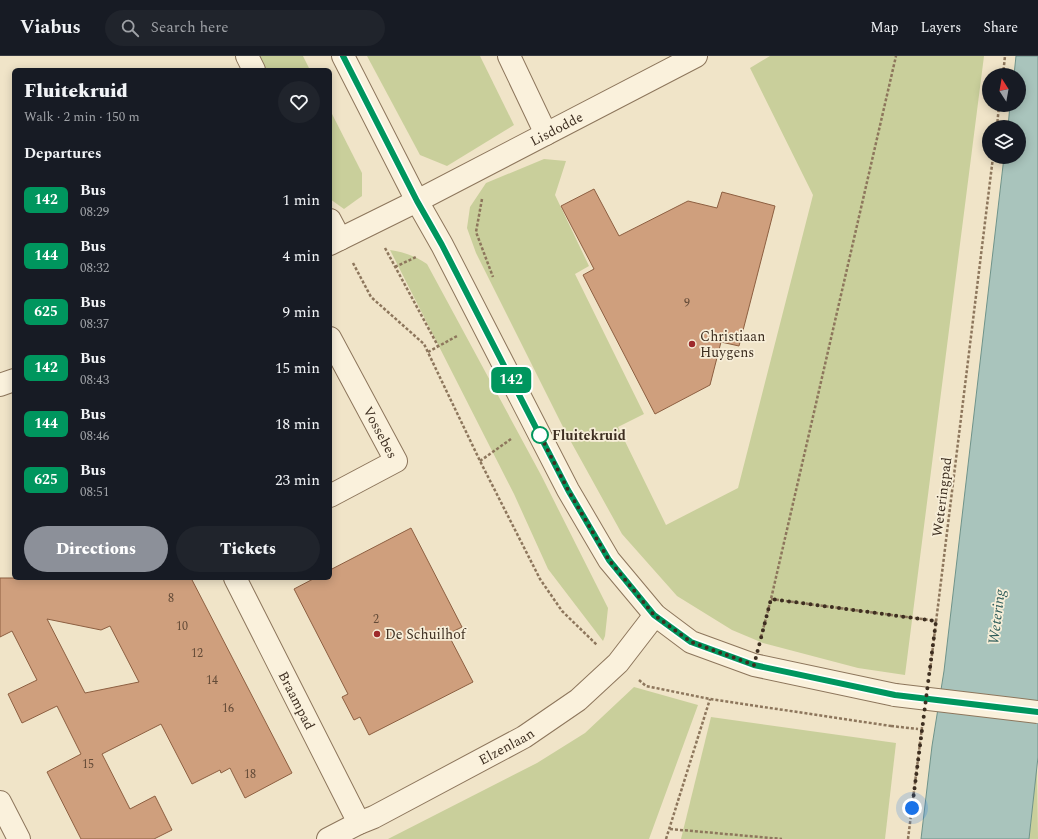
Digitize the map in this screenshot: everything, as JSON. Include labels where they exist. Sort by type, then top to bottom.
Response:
[{"type":"street","points":[[247,56],[253,68]]},
{"type":"street","points":[[343,56],[568,490],[609,560],[654,615],[691,642],[754,665],[895,695],[1038,712]]},
{"type":"street","points":[[509,56],[546,134]]},
{"type":"street","name":"Lisdodde","points":[[417,201],[696,56]]},
{"type":"street","points":[[333,234],[371,223],[417,201]]},
{"type":"street","name":"Vossebes","points":[[332,342],[396,461],[332,495]]},
{"type":"street","points":[[0,385],[12,381]]},
{"type":"street","name":"Braampad","points":[[236,580],[359,823]]},
{"type":"street","name":"Elzenlaan","points":[[328,839],[374,817],[524,737],[578,700],[618,663],[654,615]]},
{"type":"street","points":[[0,802],[19,839]]},
{"type":"path","points":[[754,665],[771,599],[896,56]]},
{"type":"path","points":[[1004,68],[1005,56]]},
{"type":"path","points":[[488,163],[476,232],[495,284]]},
{"type":"path","name":"Weteringpad","points":[[929,676],[992,164]]},
{"type":"path","points":[[371,223],[438,346]]},
{"type":"path","points":[[480,461],[512,439]]},
{"type":"path","points":[[771,599],[936,621]]},
{"type":"path","points":[[666,839],[710,699]]},
{"type":"path","points":[[908,839],[923,722]]},
{"type":"path","points":[[670,829],[782,839]]},
{"type":"green space","points":[[255,56],[303,56],[309,68],[261,68]]},
{"type":"green space","points":[[367,56],[480,56],[514,125],[447,166],[420,155]]},
{"type":"green space","points":[[770,56],[984,56],[905,675],[858,668],[763,643],[732,630],[677,596],[622,534],[565,431],[476,253],[467,228],[470,207],[486,183],[544,159],[566,161],[555,195],[589,266],[575,274],[644,414],[618,427],[666,525],[738,488],[813,195],[750,68]]},
{"type":"green space","points":[[332,114],[362,173],[362,196],[344,209],[332,200]]},
{"type":"green space","points":[[390,250],[409,255],[427,264],[541,475],[608,608],[605,636],[603,641],[548,569],[514,494]]},
{"type":"green space","points":[[634,687],[698,705],[649,839],[388,839],[537,763],[585,733]]},
{"type":"green space","points":[[711,717],[896,743],[885,839],[681,839]]},
{"type":"green space","points":[[1037,763],[1038,839],[1029,839]]},
{"type":"water","name":"Wetering","points":[[1016,56],[1038,56],[1038,757],[1029,839],[921,839],[932,746],[944,671],[1003,164],[1026,164],[1026,120],[1009,120],[1009,112],[1026,112],[1026,68],[1015,68]]},
{"type":"building","points":[[594,189],[619,236],[688,201],[717,208],[722,192],[775,206],[739,346],[721,342],[710,385],[655,414],[583,275],[594,269],[561,206]]},
{"type":"building","name":"De Schuilhof","points":[[411,528],[462,627],[448,634],[473,682],[369,735],[360,717],[354,720],[342,697],[348,694],[294,589],[311,580],[332,580],[332,569]]},
{"type":"building","points":[[0,578],[12,578],[12,580],[192,580],[292,773],[245,798],[230,768],[221,773],[220,770],[192,784],[161,724],[102,754],[130,809],[155,796],[172,830],[154,839],[81,839],[47,772],[81,754],[57,706],[22,723],[8,694],[37,680],[12,631],[0,637]],"holes":[[[47,619],[101,630],[110,626],[139,682],[85,693]]]},
{"type":"bus line","name":"142","points":[[343,56],[568,490],[609,560],[654,615],[691,642],[754,665],[895,695],[1038,712]]},
{"type":"place","name":"Christiaan Huygens","points":[[692,344]]},
{"type":"place","name":"Fluitekruid","points":[[540,435]]},
{"type":"place","name":"De Schuilhof","points":[[377,634]]},
{"type":"route","points":[[540,435],[539,433],[568,490],[609,560],[654,615],[691,642],[754,665],[771,599],[936,621],[912,808]]}]
